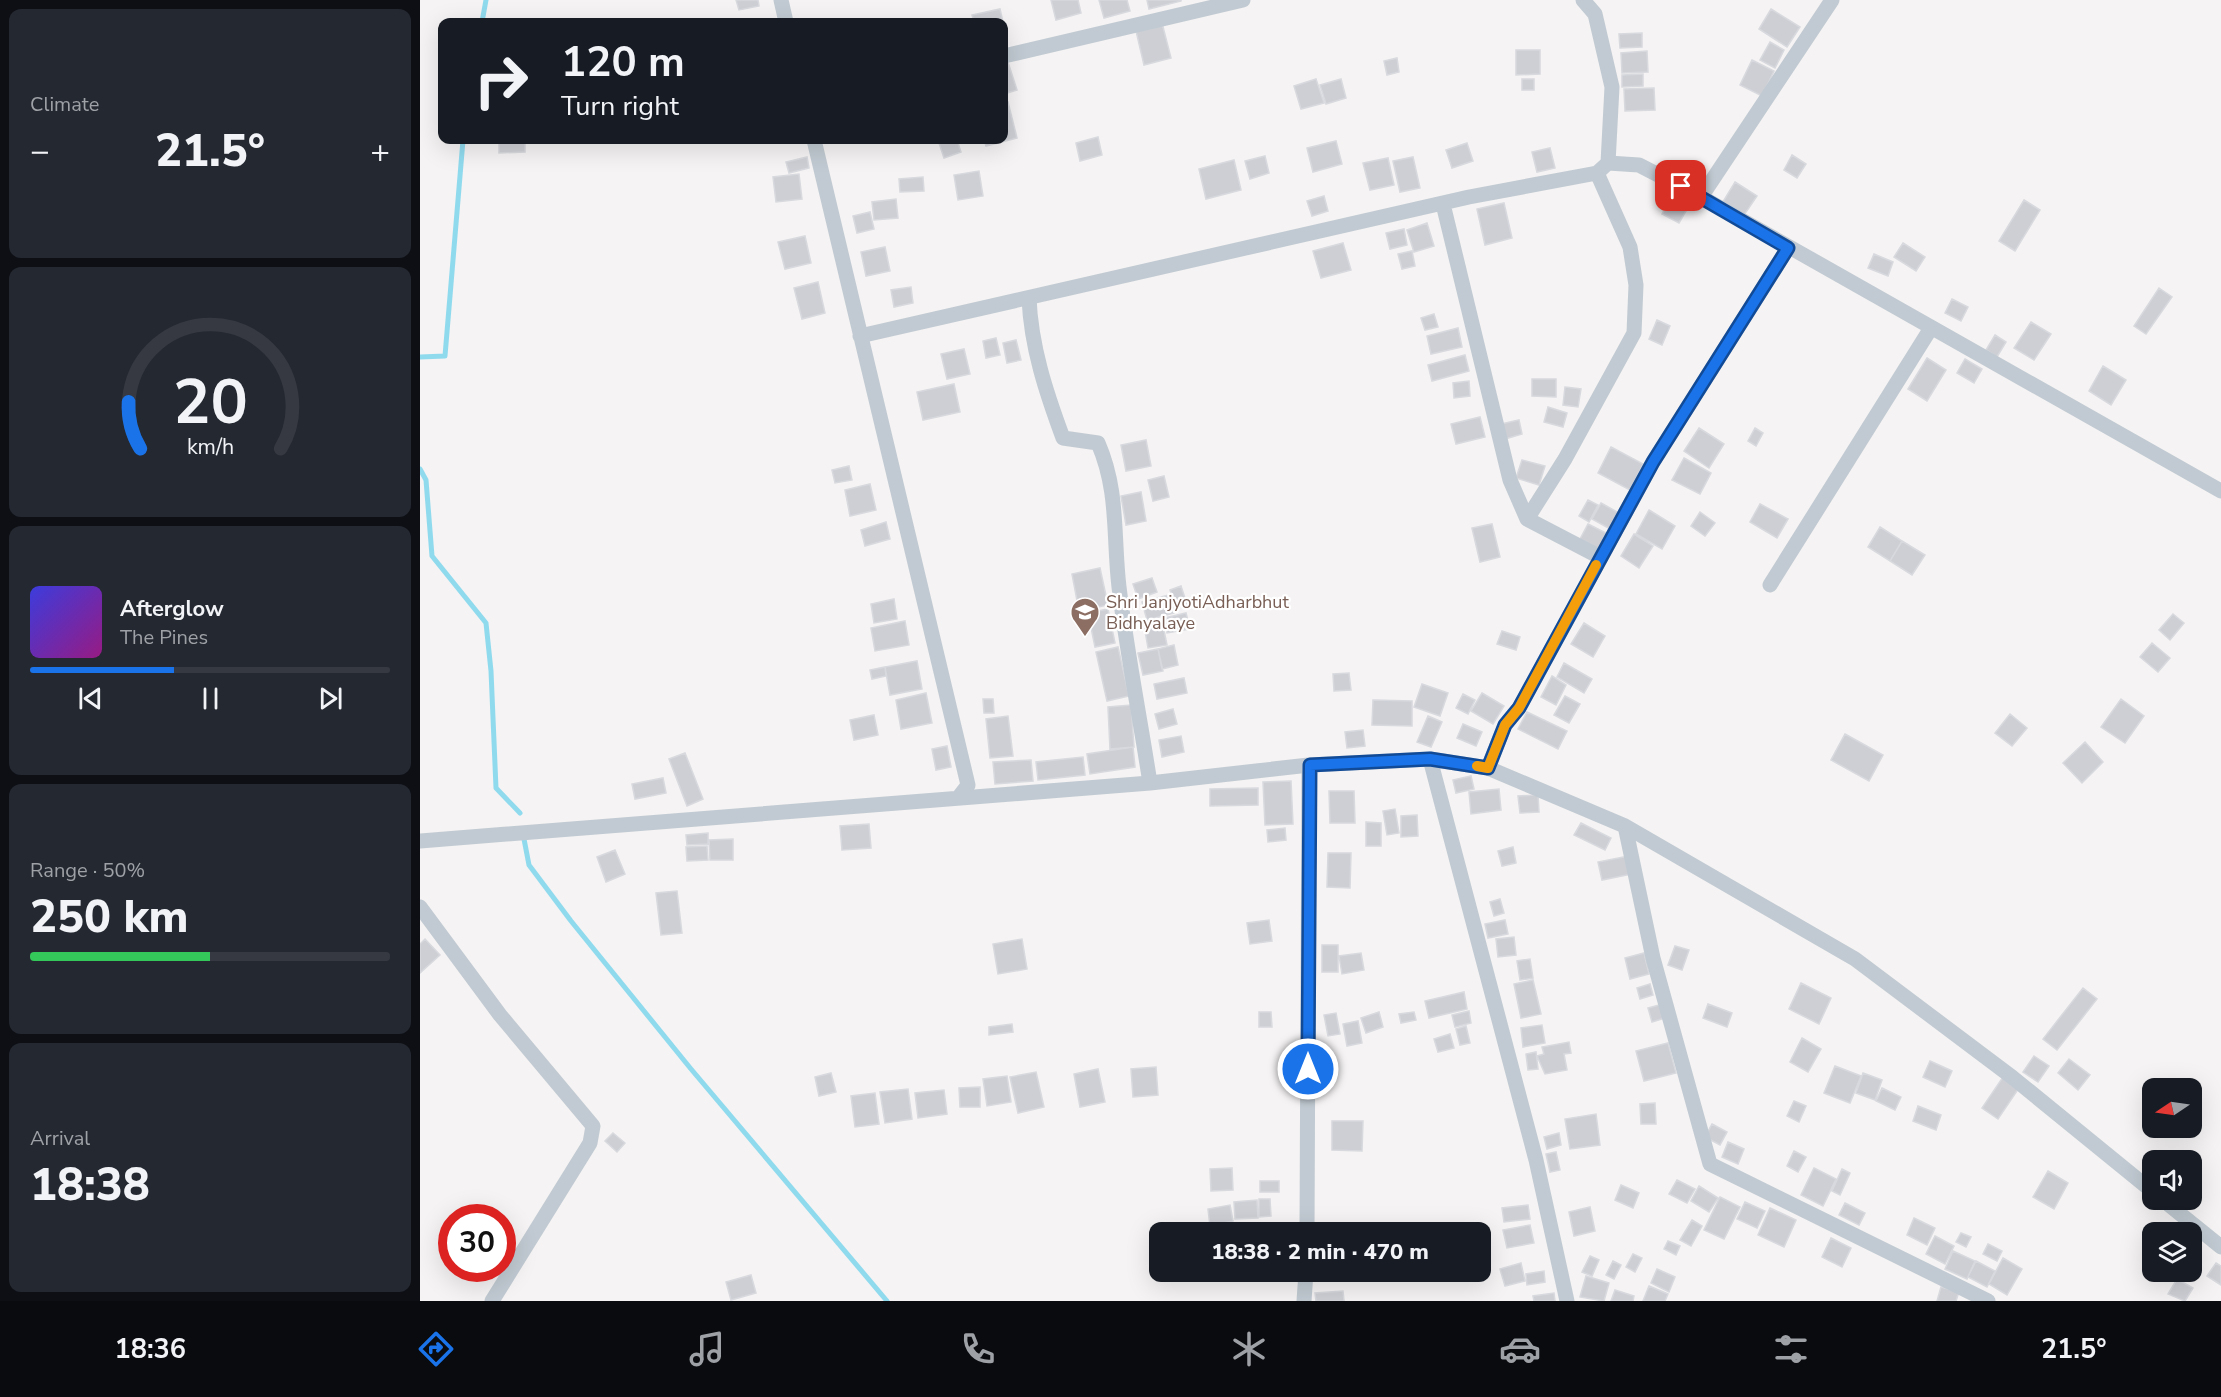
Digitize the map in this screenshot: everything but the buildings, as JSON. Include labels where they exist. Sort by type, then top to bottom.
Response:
[{"type":"street","points":[[781,0],[785,18]]},
{"type":"street","points":[[1008,55],[1243,0]]},
{"type":"street","points":[[1527,519],[1565,459],[1634,333],[1636,285],[1630,246],[1602,168],[1612,87],[1595,14],[1583,0]]},
{"type":"street","points":[[1701,197],[1832,0]]},
{"type":"street","points":[[815,144],[968,785],[958,798]]},
{"type":"street","points":[[860,336],[1469,197],[1602,168],[1639,165],[1701,197],[2221,490]]},
{"type":"street","points":[[1443,204],[1509,480],[1527,519],[1600,557]]},
{"type":"street","points":[[1488,768],[1505,725],[1519,708],[1653,462],[1788,248]]},
{"type":"street","points":[[1029,298],[1030,322],[1042,382],[1063,438],[1098,442],[1108,466],[1117,524],[1119,586],[1150,783]]},
{"type":"street","points":[[1770,585],[1931,328]]},
{"type":"street","points":[[420,841],[1150,783],[1310,765],[1430,759],[1488,768],[1624,826],[1855,959],[2012,1077],[2142,1183]]},
{"type":"street","points":[[1430,759],[1536,1160],[1568,1301]]},
{"type":"street","points":[[1306,1222],[1310,765]]},
{"type":"street","points":[[1624,826],[1653,958],[1710,1164],[1988,1301]]},
{"type":"street","points":[[420,907],[500,1015],[593,1126],[590,1143],[492,1301]]},
{"type":"street","points":[[2175,1210],[2221,1247]]},
{"type":"street","points":[[1304,1301],[1305,1282]]},
{"type":"waterway","points":[[483,18],[486,0]]},
{"type":"waterway","points":[[420,357],[445,356],[463,144]]},
{"type":"waterway","points":[[420,469],[426,480],[432,556],[486,623],[491,671],[496,788],[520,813]]},
{"type":"waterway","points":[[524,839],[529,865],[571,921],[691,1069],[887,1301]]},
{"type":"slow traffic","points":[[1477,766],[1488,768],[1505,725],[1519,708],[1596,565]]},
{"type":"place","name":"Shri JanjyotiAdharbhut Bidhyalaye","points":[[1085,638]]},
{"type":"route","points":[[1308,1069],[1310,765],[1430,759],[1488,768],[1505,725],[1519,708],[1653,462],[1788,248],[1681,186]]}]
